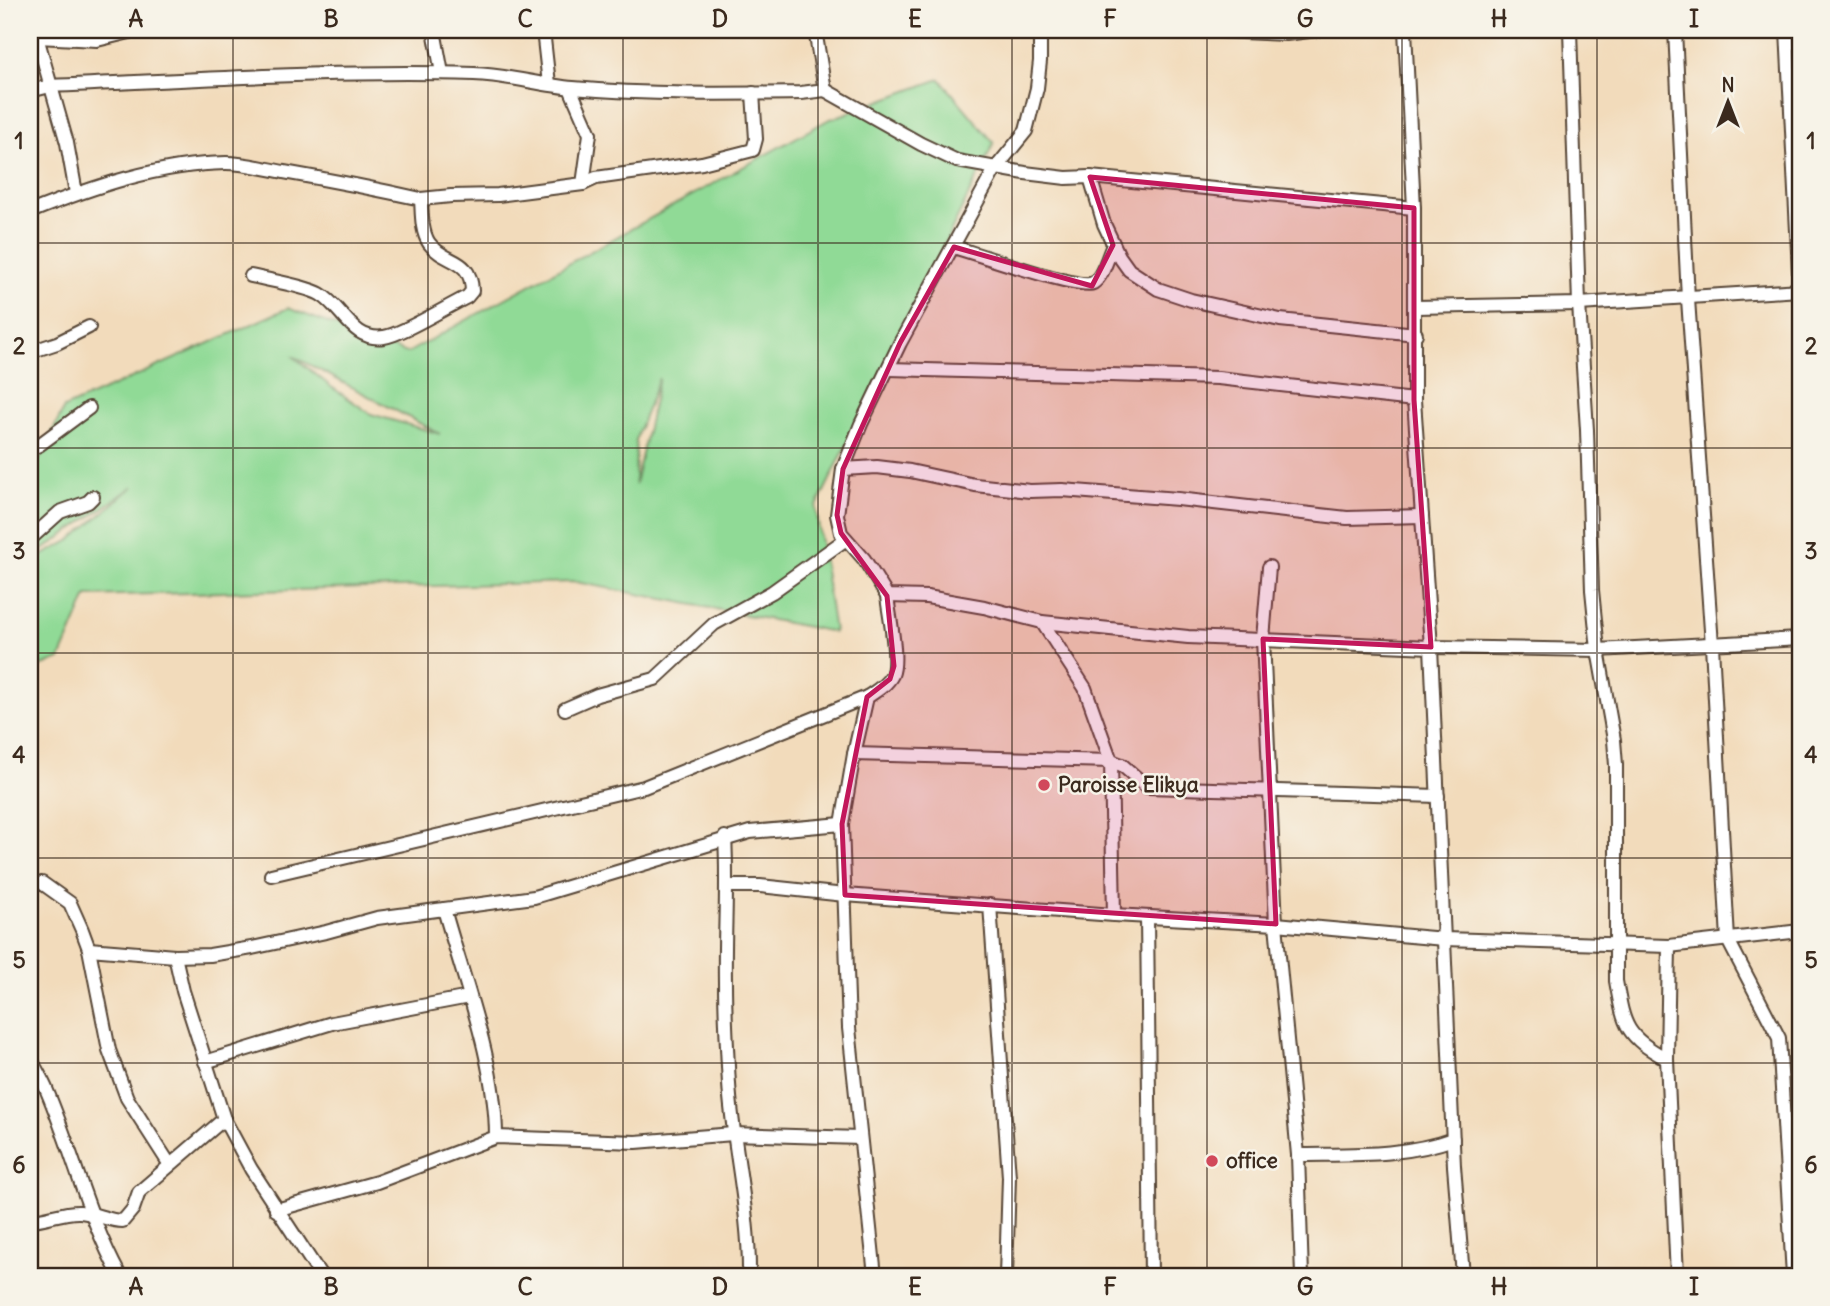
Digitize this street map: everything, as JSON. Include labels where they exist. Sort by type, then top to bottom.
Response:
[{"type":"street","points":[[76,194],[67,143],[36,33],[97,40],[138,30]]},
{"type":"street","points":[[434,30],[442,73]]},
{"type":"street","points":[[543,30],[550,84]]},
{"type":"street","points":[[815,30],[825,90]]},
{"type":"street","points":[[271,875],[644,788],[879,690],[893,673],[894,666],[887,596],[864,559],[841,533],[837,515],[842,469],[900,343],[995,169],[1026,131],[1032,114],[1040,61],[1040,30]]},
{"type":"street","points":[[1196,30],[1317,30]]},
{"type":"street","points":[[1405,30],[1414,208],[1414,400],[1431,647],[1453,1139],[1463,1276]]},
{"type":"street","points":[[1570,30],[1592,590],[1598,650],[1616,765],[1616,981],[1621,1012],[1629,1031],[1640,1044],[1667,1059]]},
{"type":"street","points":[[1675,30],[1688,299],[1712,645],[1728,940],[1779,1038],[1793,1276]]},
{"type":"street","points":[[1415,307],[1579,304],[1800,291],[1787,30]]},
{"type":"street","points":[[30,91],[50,86],[188,78],[398,72],[479,74],[570,88],[637,92],[753,93],[825,90],[936,153],[957,161],[995,169],[1066,178],[1090,177],[1414,208]]},
{"type":"street","points":[[570,88],[590,134],[583,184]]},
{"type":"street","points":[[30,212],[76,194],[137,176],[192,164],[230,163],[421,199],[498,195],[583,184],[596,178],[702,163],[753,150],[756,139],[753,93]]},
{"type":"street","points":[[1090,177],[1113,245],[1129,270],[1158,289],[1191,300],[1280,320],[1416,334]]},
{"type":"street","points":[[251,276],[317,292],[329,300],[345,320],[363,334],[372,338],[388,337],[467,297],[472,291],[469,273],[462,265],[430,245],[422,220],[421,199]]},
{"type":"street","points":[[954,247],[1065,281],[1088,285],[1094,283],[1099,276],[1113,245]]},
{"type":"street","points":[[30,352],[57,343],[89,327]]},
{"type":"street","points":[[888,369],[1218,378],[1414,400]]},
{"type":"street","points":[[30,449],[89,408]]},
{"type":"street","points":[[842,469],[877,467],[975,485],[1030,491],[1062,490],[1178,499],[1348,518],[1422,516]]},
{"type":"street","points":[[30,539],[60,512],[88,502],[93,497]]},
{"type":"street","points":[[565,709],[597,695],[655,679],[714,624],[772,592],[846,539]]},
{"type":"street","points":[[1269,567],[1263,639],[1276,923],[1298,1155],[1302,1276]]},
{"type":"street","points":[[887,596],[938,599],[984,607],[1042,622],[1188,637],[1431,647],[1598,650],[1800,639]]},
{"type":"street","points":[[1042,622],[1085,688],[1111,761],[1114,915]]},
{"type":"street","points":[[867,696],[842,824],[849,1028],[875,1276]]},
{"type":"street","points":[[854,754],[1111,761],[1122,765],[1147,787],[1270,793],[1438,796]]},
{"type":"street","points":[[89,949],[175,956],[210,955],[326,932],[377,918],[534,897],[725,837],[750,832],[842,824]]},
{"type":"street","points":[[725,837],[728,886],[725,982],[733,1134],[746,1226],[748,1276]]},
{"type":"street","points":[[42,883],[70,904],[89,949],[109,1050],[127,1098],[170,1165]]},
{"type":"street","points":[[728,886],[760,886],[1114,915],[1276,923],[1444,939],[1669,946],[1800,931]]},
{"type":"street","points":[[990,905],[1009,1177],[1006,1276]]},
{"type":"street","points":[[444,909],[491,1085],[496,1111],[496,1137]]},
{"type":"street","points":[[1147,917],[1151,1276]]},
{"type":"street","points":[[1669,946],[1667,1059],[1676,1276]]},
{"type":"street","points":[[175,956],[183,991],[224,1119],[251,1170],[321,1276]]},
{"type":"street","points":[[205,1062],[332,1023],[468,997]]},
{"type":"street","points":[[30,1057],[47,1090],[92,1213],[120,1276]]},
{"type":"street","points":[[30,1220],[75,1212],[92,1213],[113,1222],[123,1222],[133,1209],[139,1192],[224,1119]]},
{"type":"street","points":[[276,1210],[377,1182],[496,1137],[636,1142],[733,1134],[860,1138]]},
{"type":"street","points":[[1298,1155],[1408,1151],[1453,1139]]},
{"type":"highlighted area","points":[[1090,177],[1414,208],[1414,400],[1431,647],[1263,639],[1276,924],[845,895],[842,824],[867,697],[890,679],[894,666],[887,596],[841,533],[837,515],[843,469],[900,343],[954,247],[1092,286],[1113,245]]},
{"type":"green space","points":[[940,79],[994,143],[816,508],[834,632],[576,582],[87,596],[60,659],[30,671],[30,562],[71,540],[134,486],[30,559],[30,479],[64,408],[288,308],[407,353],[828,120]],"holes":[[[295,357],[440,434],[371,414]],[[659,378],[635,485],[636,438]]]},
{"type":"place","name":"Paroisse Elikya","points":[[1044,785]]},
{"type":"place","name":"office","points":[[1212,1161]]}]
